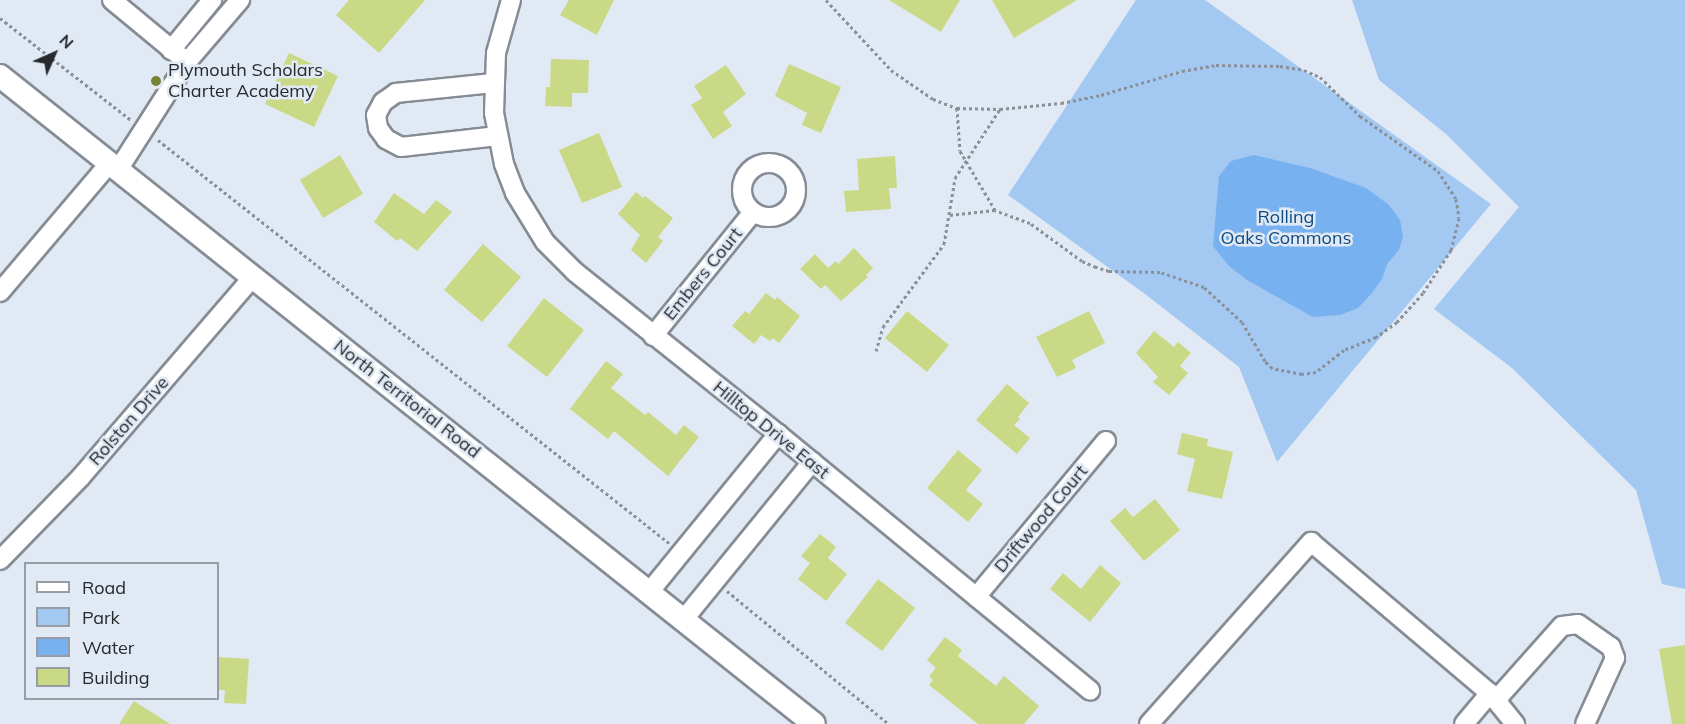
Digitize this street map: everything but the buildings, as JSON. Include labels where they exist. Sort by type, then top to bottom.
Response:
[{"type":"main road","name":"North Territorial Road","points":[[0,76],[650,591],[814,724]]},
{"type":"street","points":[[112,0],[187,62]]},
{"type":"street","points":[[171,50],[212,0]]},
{"type":"street","points":[[0,292],[114,167],[144,130],[187,62],[240,0]]},
{"type":"street","name":"Hilltop Drive East","points":[[511,0],[496,53],[493,84],[497,136],[515,193],[545,242],[574,272],[778,434],[1090,690]]},
{"type":"street","points":[[493,84],[396,93],[383,102],[376,115],[378,128],[386,140],[401,147],[497,136]]},
{"type":"street","name":"Embers Court","points":[[653,336],[753,212]]},
{"type":"street","name":"Rolston Drive","points":[[0,560],[80,478],[253,277]]},
{"type":"street","points":[[650,591],[778,434]]},
{"type":"street","name":"Driftwood Court","points":[[976,597],[1106,441]]},
{"type":"street","points":[[684,619],[812,462]]},
{"type":"street","points":[[1149,724],[1311,542],[1493,696],[1515,724]]},
{"type":"street","points":[[1464,724],[1562,626],[1578,624],[1611,647],[1615,658],[1585,724]]},
{"type":"path","points":[[826,0],[891,70],[933,99],[957,108],[1000,109],[1061,104],[1101,95],[1182,71],[1216,65],[1280,66],[1304,70],[1320,77],[1360,116],[1438,171],[1456,199],[1460,218],[1451,250],[1423,293],[1397,322],[1376,337],[1344,350],[1316,372],[1302,374],[1272,368],[1265,361],[1242,322],[1203,287],[1160,272],[1109,271],[1096,267],[1082,261],[1030,223],[995,210],[949,215]]},
{"type":"path","points":[[0,18],[681,552]]},
{"type":"path","points":[[957,108],[960,151],[964,162],[995,210]]},
{"type":"path","points":[[876,351],[883,327],[944,244],[955,178],[1000,109]]},
{"type":"path","points":[[714,581],[889,724]]},
{"type":"green space","name":"Rolling Oaks Commons","points":[[1136,0],[1205,0],[1491,204],[1277,462],[1239,367],[1145,294],[1008,195]]},
{"type":"green space","points":[[1352,0],[1685,0],[1685,589],[1662,584],[1636,490],[1512,368],[1434,309],[1519,207],[1446,134],[1379,80]]},
{"type":"water","points":[[1254,155],[1310,168],[1366,188],[1389,205],[1400,220],[1403,236],[1399,250],[1387,264],[1382,279],[1358,308],[1340,315],[1313,317],[1247,280],[1229,266],[1213,246],[1219,176],[1231,161]]},
{"type":"place","name":"Plymouth Scholars Charter Academy","points":[[156,81]]}]
